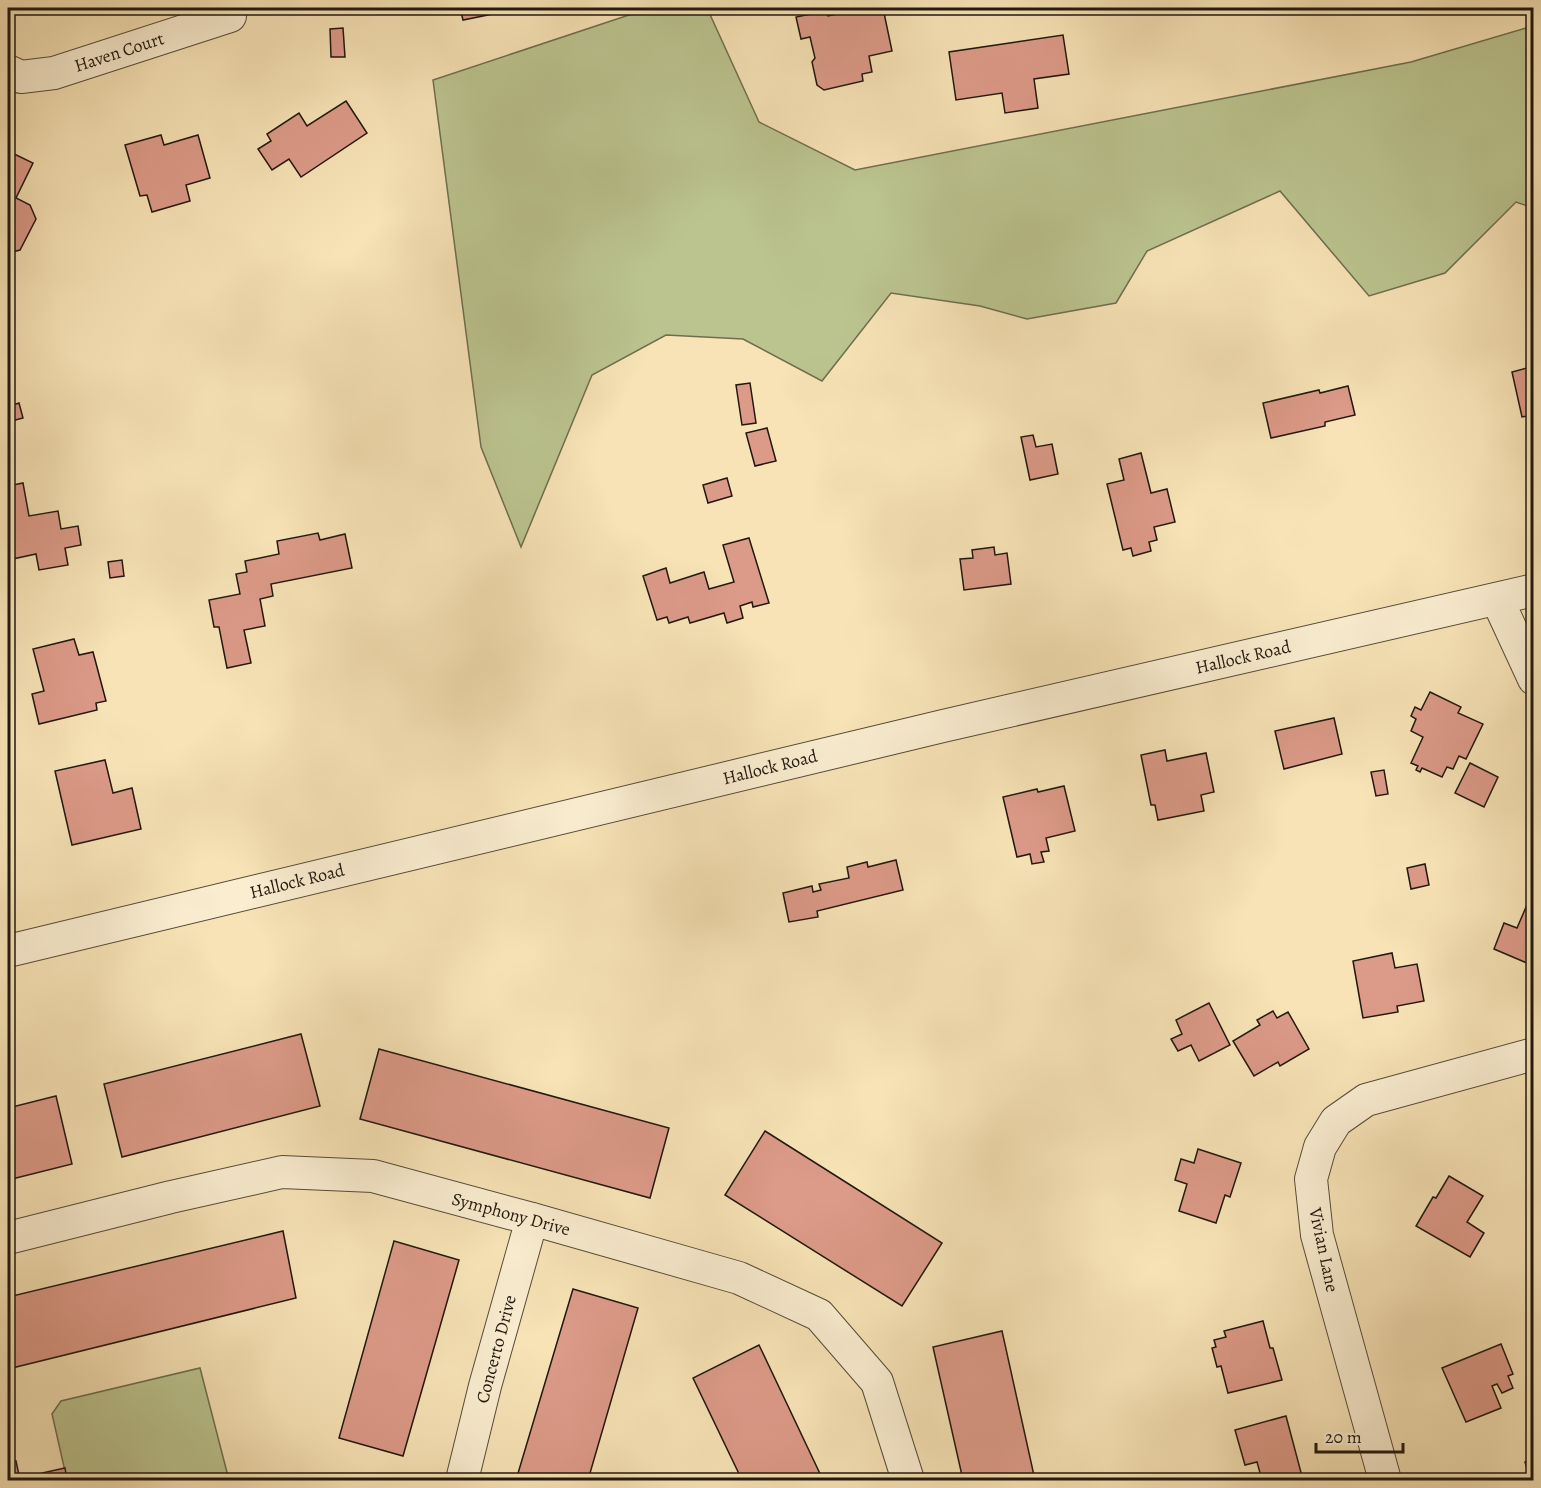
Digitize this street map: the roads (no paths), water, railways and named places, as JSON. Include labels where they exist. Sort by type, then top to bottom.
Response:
[{"type":"street","name":"Haven Court","points":[[8,71],[21,77],[54,73],[230,16]]},
{"type":"street","name":"Hallock Road","points":[[9,944],[1533,590]]},
{"type":"street","points":[[1497,599],[1533,679]]},
{"type":"street","name":"Vivian Lane","points":[[1385,1480],[1317,1235],[1311,1179],[1320,1147],[1336,1121],[1366,1100],[1533,1054]]},
{"type":"street","name":"Symphony Drive","points":[[8,1239],[171,1197],[282,1172],[373,1176],[739,1278],[819,1315],[877,1382],[908,1480]]},
{"type":"street","name":"Concerto Drive","points":[[462,1480],[485,1386],[532,1219]]}]
